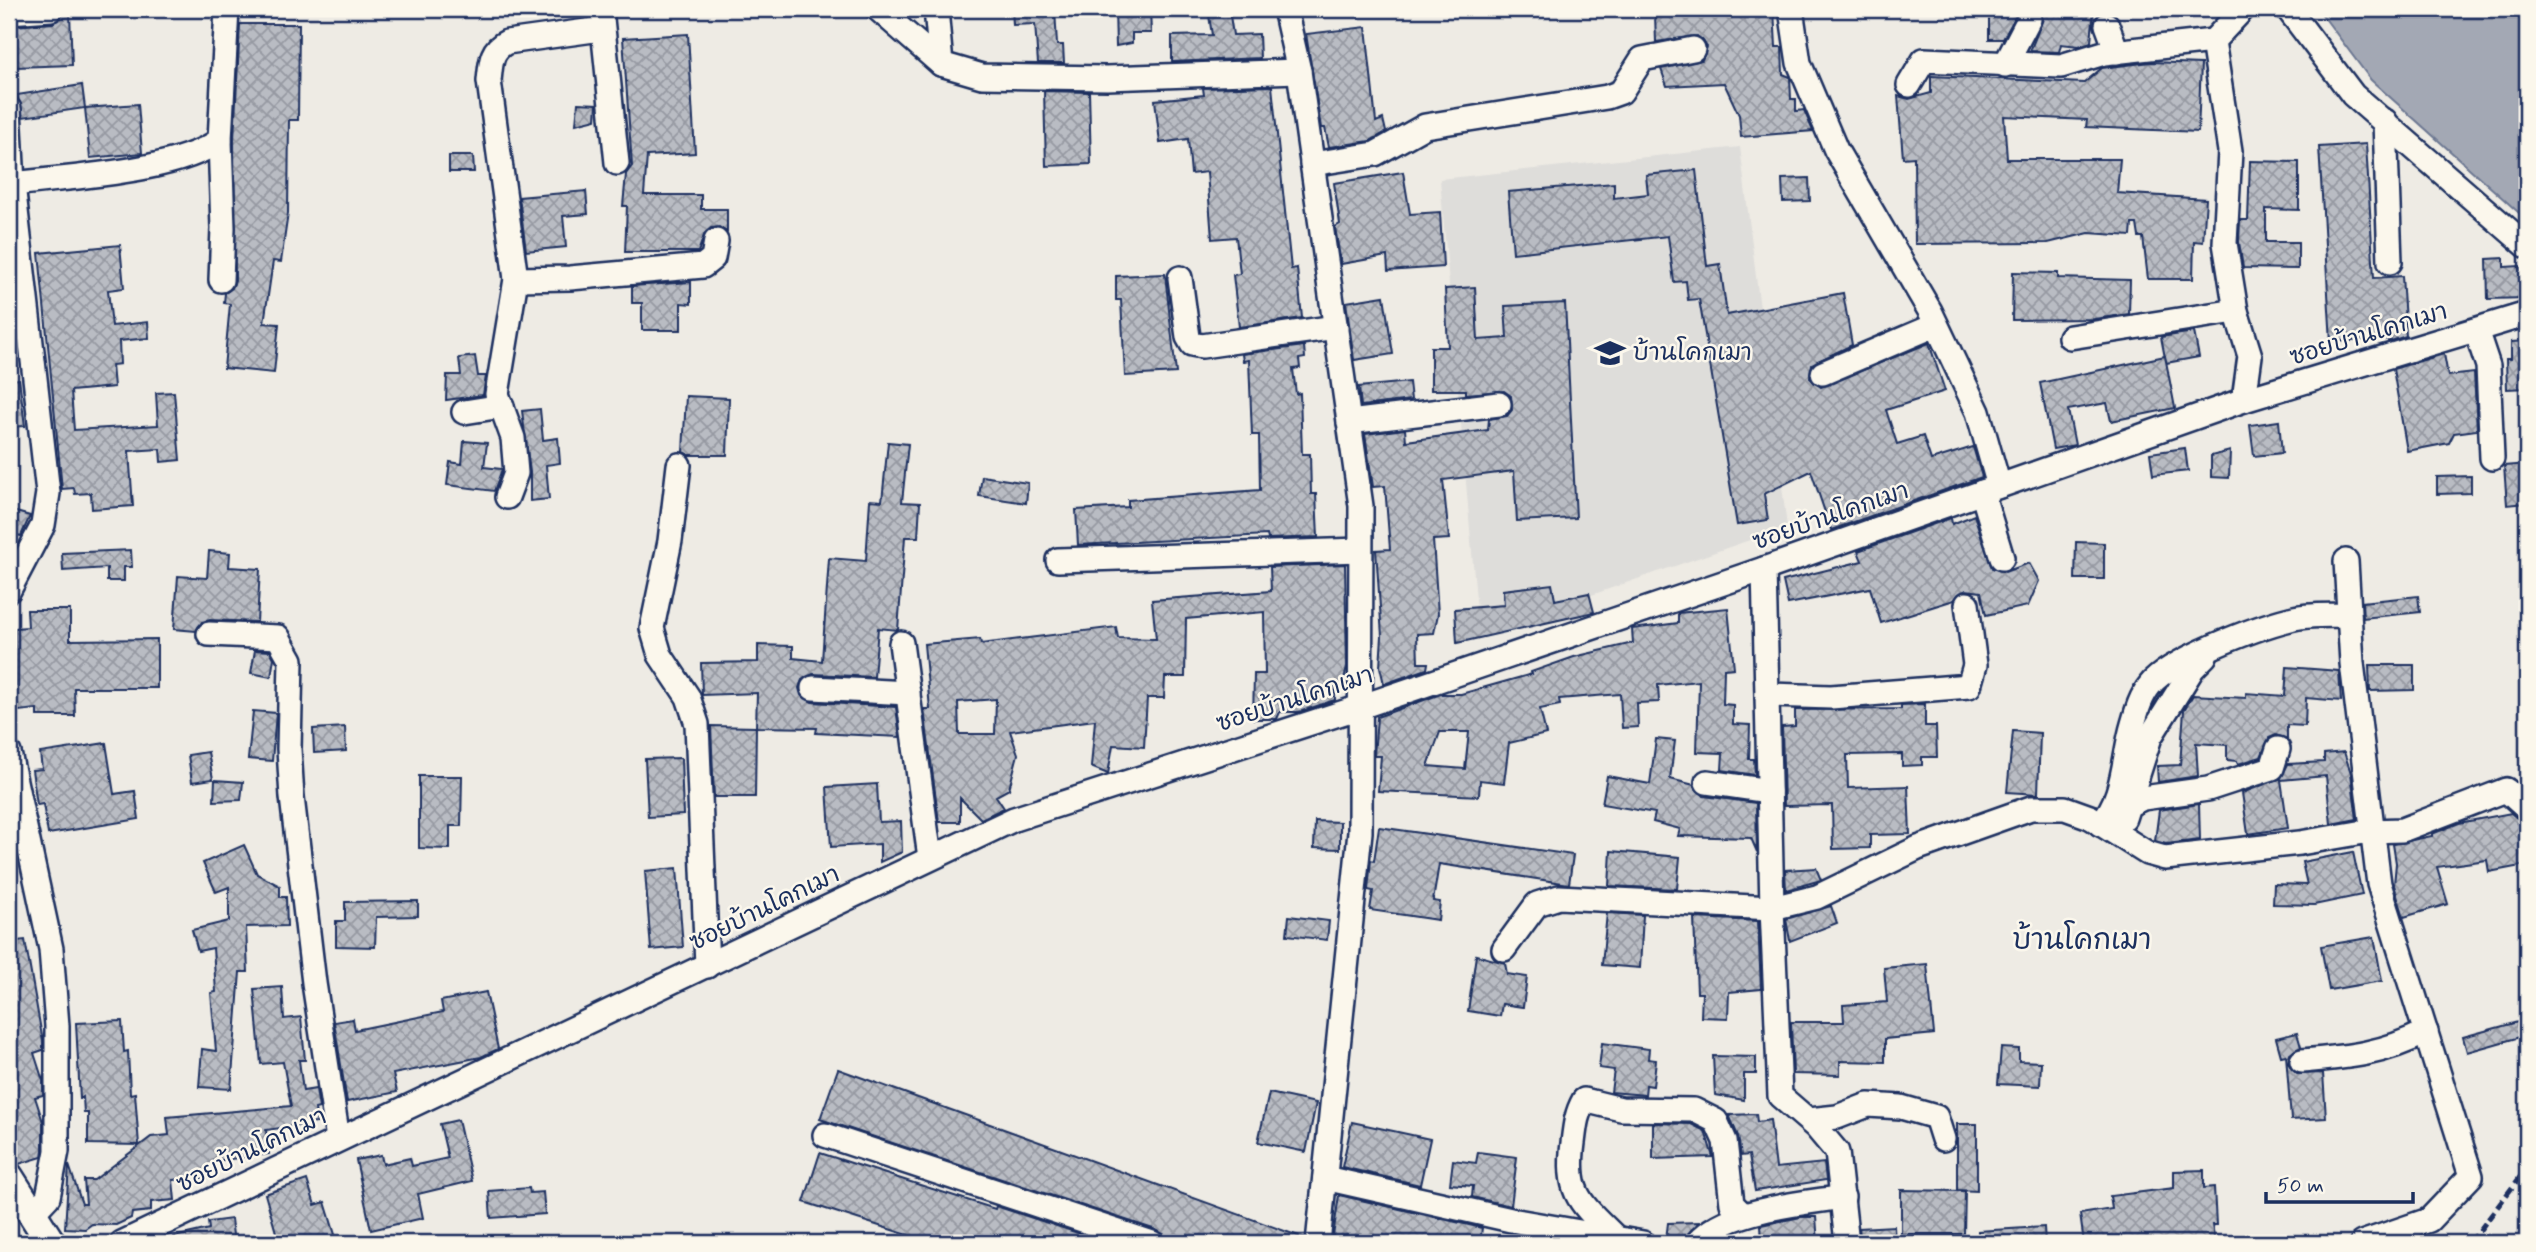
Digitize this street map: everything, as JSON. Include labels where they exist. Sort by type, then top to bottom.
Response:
[{"type":"main road","points":[[9,1177],[51,1243]]},
{"type":"street","points":[[9,12],[51,9]]},
{"type":"street","points":[[221,280],[223,228],[220,140],[227,9]]},
{"type":"street","points":[[878,9],[941,64],[963,73],[1107,78],[1298,71]]},
{"type":"street","points":[[936,9],[941,64]]},
{"type":"street","points":[[1285,9],[1298,71],[1361,506],[1360,832],[1318,1243]]},
{"type":"street","points":[[1791,9],[1799,63],[1836,150],[1936,325],[1978,412],[2002,558]]},
{"type":"street","points":[[1909,85],[1924,60],[2060,66],[2117,52],[2213,41],[2244,9]]},
{"type":"street","points":[[2288,9],[2354,95],[2527,246]]},
{"type":"street","points":[[507,497],[516,473],[513,438],[497,394],[516,279],[489,81],[491,57],[498,46],[601,19],[617,163]]},
{"type":"street","points":[[2005,65],[2029,19]]},
{"type":"street","points":[[2107,25],[2117,52]]},
{"type":"street","points":[[2213,41],[2230,152],[2225,243],[2236,311],[2250,356],[2244,400]]},
{"type":"street","points":[[1312,164],[1375,154],[1425,126],[1607,97],[1621,92],[1642,59],[1693,49]]},
{"type":"street","points":[[9,109],[13,184],[48,494],[43,525],[9,590]]},
{"type":"street","points":[[2385,121],[2390,261]]},
{"type":"street","points":[[13,184],[177,159],[206,150],[220,140]]},
{"type":"street","points":[[516,279],[570,278],[703,265],[713,258],[716,241]]},
{"type":"street","points":[[1181,278],[1188,337],[1192,344],[1202,346],[1336,327]]},
{"type":"street","points":[[2070,337],[2236,311]]},
{"type":"street","name":"ซอยบ้านโคกเมา","points":[[122,1243],[1014,820],[1360,707],[1764,569],[2244,400],[2527,314]]},
{"type":"street","points":[[1823,373],[1936,325]]},
{"type":"street","points":[[2476,330],[2487,366],[2492,458]]},
{"type":"street","points":[[1349,422],[1499,404]]},
{"type":"street","points":[[464,412],[502,406]]},
{"type":"street","points":[[679,465],[670,541],[652,628],[660,655],[688,697],[697,724],[707,966]]},
{"type":"street","points":[[1058,560],[1360,550]]},
{"type":"street","points":[[2346,561],[2371,831],[2379,884],[2471,1176],[2429,1220],[2362,1243]]},
{"type":"street","points":[[1764,569],[1772,908],[1780,1096],[1809,1120],[1837,1152],[1847,1243]]},
{"type":"street","points":[[1767,695],[1831,697],[1969,685],[1975,665],[1967,604]]},
{"type":"street","points":[[2109,829],[2141,699],[2152,682],[2184,660],[2290,619],[2349,615]]},
{"type":"street","points":[[209,634],[278,637],[291,660],[289,749],[292,797],[314,984],[338,1139]]},
{"type":"street","points":[[901,643],[930,858]]},
{"type":"street","points":[[2109,829],[2130,804],[2150,737],[2193,668],[2212,649]]},
{"type":"street","points":[[813,688],[908,693]]},
{"type":"street","points":[[2130,804],[2143,798],[2208,789],[2272,768],[2278,750]]},
{"type":"street","points":[[9,753],[51,949],[57,1026],[57,1151],[48,1197],[32,1214]]},
{"type":"street","points":[[1707,782],[1769,791]]},
{"type":"street","points":[[1504,949],[1537,904],[1559,897],[1772,908],[1817,897],[1918,848],[2031,808],[2065,808],[2109,829],[2147,853],[2165,858],[2300,843],[2371,831],[2402,831],[2506,790],[2527,809]]},
{"type":"street","points":[[2302,1061],[2362,1056],[2402,1044],[2426,1032]]},
{"type":"street","points":[[1616,1238],[1581,1203],[1569,1172],[1577,1112],[1584,1100],[1621,1109],[1694,1110],[1716,1121],[1725,1141],[1732,1204],[1743,1215]]},
{"type":"street","points":[[1809,1120],[1837,1117],[1868,1105],[1901,1107],[1936,1117],[1943,1139]]},
{"type":"street","points":[[825,1135],[1152,1243]]},
{"type":"street","points":[[1325,1178],[1510,1220],[1643,1243]]},
{"type":"street","points":[[1697,1243],[1707,1230],[1743,1215],[1843,1197]]},
{"type":"shaded area","points":[[2318,9],[2527,9],[2527,220],[2371,80]]},
{"type":"shaded area","name":"บ้านโคกเมา","points":[[1740,147],[1787,527],[1479,634],[1440,179]]},
{"type":"building","points":[[1012,9],[1055,9],[1057,45],[1063,45],[1064,63],[1038,63],[1035,24],[1013,25]]},
{"type":"building","points":[[1115,9],[1150,9],[1151,33],[1132,33],[1132,43],[1116,46]]},
{"type":"building","points":[[1208,9],[1229,9],[1233,35],[1259,34],[1260,58],[1172,62],[1172,36],[1212,35]]},
{"type":"building","points":[[1721,9],[1774,9],[1776,47],[1782,47],[1783,74],[1790,77],[1791,99],[1796,99],[1796,111],[1804,110],[1813,131],[1741,137],[1739,115],[1724,83],[1667,86],[1661,69],[1702,60],[1707,47],[1697,36],[1656,42],[1655,15],[1721,12]]},
{"type":"building","points":[[1989,9],[2020,9],[2003,39],[1989,39]]},
{"type":"building","points":[[2038,9],[2094,9],[2091,42],[2079,46],[2061,44],[2059,52],[2030,51],[2043,19]]},
{"type":"building","points":[[64,13],[70,13],[72,65],[16,67],[14,26],[53,23]]},
{"type":"building","points":[[240,24],[299,24],[298,120],[289,120],[288,213],[281,262],[273,261],[264,323],[279,324],[274,373],[224,368],[230,304],[224,303],[225,293],[232,288],[235,281],[234,139]]},
{"type":"building","points":[[1366,27],[1376,122],[1383,119],[1386,132],[1370,141],[1329,147],[1325,128],[1321,128],[1306,34]]},
{"type":"building","points":[[688,34],[695,153],[647,156],[644,195],[701,195],[701,209],[727,209],[727,232],[719,227],[711,228],[705,233],[698,252],[625,252],[627,206],[623,206],[626,174],[632,166],[623,38]]},
{"type":"building","points":[[2151,62],[2201,64],[2198,132],[2086,127],[2087,120],[2004,116],[2007,159],[2120,159],[2117,193],[2206,199],[2203,242],[2194,241],[2193,279],[2148,279],[2143,237],[2139,237],[2137,224],[2132,224],[2131,236],[2089,233],[2048,243],[1915,244],[1914,157],[1903,158],[1898,96],[1909,99],[1931,93],[1931,76],[2084,83],[2102,68]]},
{"type":"building","points":[[82,85],[85,108],[23,117],[17,95]]},
{"type":"building","points":[[1272,86],[1291,269],[1297,268],[1302,318],[1239,327],[1233,275],[1240,274],[1236,237],[1212,239],[1207,172],[1191,174],[1188,139],[1160,143],[1155,100],[1204,95],[1203,88]]},
{"type":"building","points":[[1044,91],[1089,92],[1091,164],[1046,166]]},
{"type":"building","points":[[578,103],[597,104],[596,119],[576,124]]},
{"type":"building","points":[[138,104],[142,153],[90,158],[85,108]]},
{"type":"building","points":[[2366,144],[2374,278],[2402,276],[2406,336],[2388,342],[2388,339],[2331,342],[2319,147]]},
{"type":"building","points":[[449,156],[473,156],[474,172],[449,172]]},
{"type":"building","points":[[2250,161],[2299,162],[2299,210],[2266,209],[2266,242],[2298,242],[2298,269],[2243,268],[2239,242],[2240,220],[2248,220]]},
{"type":"building","points":[[1696,170],[1707,266],[1720,264],[1727,315],[1843,293],[1852,345],[1812,364],[1810,378],[1821,387],[1929,343],[1945,391],[1886,410],[1897,444],[1923,436],[1931,460],[1973,447],[1982,477],[1831,530],[1811,471],[1764,494],[1768,520],[1737,525],[1699,299],[1688,300],[1686,281],[1674,282],[1668,236],[1513,253],[1508,192],[1614,183],[1614,198],[1648,194],[1646,175]]},
{"type":"building","points":[[1403,172],[1410,214],[1440,212],[1443,267],[1388,271],[1387,256],[1341,264],[1335,227],[1340,224],[1334,183]]},
{"type":"building","points":[[1809,178],[1810,201],[1783,202],[1782,179]]},
{"type":"building","points":[[586,191],[588,214],[563,216],[566,247],[526,251],[519,197]]},
{"type":"building","points":[[120,245],[124,288],[108,290],[112,326],[148,322],[149,338],[119,341],[120,364],[112,365],[114,387],[71,391],[74,430],[158,425],[156,393],[174,392],[180,460],[161,462],[160,449],[129,451],[133,506],[92,509],[91,493],[75,494],[74,488],[62,489],[39,253]]},
{"type":"building","points":[[2504,258],[2504,267],[2520,266],[2521,270],[2527,270],[2527,298],[2488,299],[2487,259]]},
{"type":"building","points":[[2013,272],[2058,273],[2058,278],[2130,280],[2129,314],[2094,319],[2012,320]]},
{"type":"building","points":[[1165,274],[1176,373],[1125,376],[1121,300],[1116,300],[1116,276]]},
{"type":"building","points":[[691,282],[691,304],[681,303],[681,330],[642,330],[642,303],[632,303],[632,286]]},
{"type":"building","points":[[1475,287],[1478,340],[1507,338],[1505,306],[1565,303],[1576,518],[1517,521],[1514,471],[1443,480],[1449,539],[1433,540],[1438,614],[1434,633],[1417,634],[1418,663],[1428,663],[1427,669],[1384,684],[1380,667],[1382,636],[1376,550],[1390,549],[1385,486],[1373,487],[1365,434],[1405,429],[1406,441],[1488,430],[1489,419],[1507,416],[1512,410],[1511,396],[1504,391],[1466,394],[1466,390],[1431,390],[1431,347],[1448,347],[1445,289]]},
{"type":"building","points":[[1384,296],[1393,354],[1354,360],[1346,302]]},
{"type":"building","points":[[2194,332],[2199,357],[2166,363],[2161,337]]},
{"type":"building","points":[[2527,341],[2527,388],[2507,389],[2506,359],[2511,359],[2511,342]]},
{"type":"building","points":[[1304,346],[1305,358],[1299,359],[1300,368],[1293,369],[1296,394],[1300,393],[1302,454],[1310,454],[1311,494],[1316,494],[1318,537],[1268,539],[1267,535],[1078,545],[1076,510],[1128,507],[1128,500],[1260,490],[1259,435],[1252,435],[1249,360],[1243,361],[1242,354]]},
{"type":"building","points":[[2444,354],[2448,376],[2474,373],[2477,430],[2454,433],[2449,443],[2407,451],[2393,369]]},
{"type":"building","points":[[475,356],[478,376],[486,376],[483,395],[446,400],[447,375],[461,375],[459,358]]},
{"type":"building","points":[[2165,356],[2175,408],[2111,421],[2107,403],[2068,410],[2075,445],[2053,449],[2040,383]]},
{"type":"building","points":[[19,379],[25,426],[9,427],[9,380]]},
{"type":"building","points":[[1409,382],[1411,400],[1361,406],[1359,387]]},
{"type":"building","points":[[686,396],[729,398],[727,455],[689,455],[683,452]]},
{"type":"building","points":[[540,409],[543,440],[558,438],[560,463],[546,465],[549,499],[530,501],[530,472],[522,411]]},
{"type":"building","points":[[2279,421],[2282,453],[2254,456],[2250,425]]},
{"type":"building","points":[[464,441],[487,443],[484,467],[502,469],[494,491],[447,485],[450,462],[462,464]]},
{"type":"building","points":[[888,442],[908,444],[902,502],[920,503],[918,537],[905,537],[898,630],[878,628],[874,677],[813,674],[802,680],[799,688],[801,695],[812,702],[896,707],[900,737],[816,733],[817,728],[756,727],[757,693],[702,695],[701,663],[758,662],[758,645],[793,646],[793,658],[822,661],[829,558],[866,561],[870,500],[882,501]]},
{"type":"building","points":[[2185,448],[2188,471],[2153,475],[2150,453]]},
{"type":"building","points":[[2230,451],[2229,478],[2211,477],[2211,456]]},
{"type":"building","points":[[2527,464],[2527,503],[2507,505],[2504,466]]},
{"type":"building","points":[[982,476],[1028,483],[1026,503],[979,496]]},
{"type":"building","points":[[2471,476],[2471,493],[2437,494],[2437,477]]},
{"type":"building","points":[[9,510],[30,516],[21,536],[9,533]]},
{"type":"building","points":[[1974,515],[1992,568],[2005,572],[2029,563],[2039,581],[2028,606],[1986,615],[1981,592],[1966,590],[1954,600],[1881,623],[1870,588],[1788,604],[1783,581],[1862,561],[1858,551],[1951,518],[1952,524]]},
{"type":"building","points":[[2076,542],[2104,543],[2104,579],[2075,579]]},
{"type":"building","points":[[131,550],[132,567],[124,567],[124,581],[107,581],[107,568],[63,571],[62,553]]},
{"type":"building","points":[[209,551],[230,553],[229,567],[260,569],[257,622],[210,620],[202,622],[196,631],[174,629],[178,576],[207,578]]},
{"type":"building","points":[[1345,564],[1347,666],[1343,685],[1335,687],[1335,700],[1299,712],[1280,712],[1277,719],[1253,719],[1254,674],[1265,674],[1264,612],[1186,619],[1185,677],[1165,677],[1164,698],[1147,698],[1144,747],[1113,745],[1108,774],[1091,767],[1095,720],[1010,731],[1018,754],[1009,789],[996,796],[1004,808],[981,819],[960,798],[960,822],[939,822],[924,709],[930,709],[924,644],[980,639],[981,644],[1116,627],[1118,638],[1156,639],[1152,600],[1271,591],[1270,567]],"holes":[[[996,699],[995,734],[959,734],[958,702]]]},
{"type":"building","points":[[1552,584],[1555,600],[1589,593],[1594,612],[1457,643],[1455,609],[1504,605],[1503,590]]},
{"type":"building","points":[[2418,596],[2420,612],[2363,618],[2362,602]]},
{"type":"building","points":[[1728,608],[1734,668],[1724,669],[1723,704],[1733,705],[1733,724],[1750,725],[1749,759],[1754,759],[1755,775],[1722,770],[1723,753],[1697,752],[1699,681],[1658,685],[1659,702],[1637,703],[1638,727],[1622,728],[1620,694],[1559,699],[1560,705],[1540,709],[1546,734],[1509,743],[1504,783],[1480,780],[1479,796],[1378,791],[1381,756],[1374,756],[1377,717],[1441,694],[1461,694],[1532,674],[1531,672],[1574,657],[1633,643],[1632,629],[1678,623],[1678,613]],"holes":[[[1440,732],[1469,732],[1465,769],[1428,766]]]},
{"type":"building","points":[[27,610],[70,610],[70,640],[157,639],[157,688],[74,688],[75,716],[37,716],[37,709],[9,712],[9,685],[16,685],[15,628],[28,627]]},
{"type":"building","points":[[255,650],[270,651],[274,658],[271,677],[251,673]]},
{"type":"building","points":[[2369,665],[2414,665],[2414,690],[2370,691]]},
{"type":"building","points":[[2287,667],[2339,671],[2341,701],[2306,698],[2305,726],[2287,725],[2287,739],[2276,735],[2269,738],[2261,757],[2238,764],[2237,761],[2227,760],[2227,745],[2196,743],[2198,776],[2158,782],[2157,766],[2180,765],[2184,710],[2193,695],[2246,698],[2246,693],[2285,696]]},
{"type":"building","points":[[1925,704],[1925,726],[1936,726],[1937,757],[1922,757],[1922,765],[1902,766],[1902,754],[1847,755],[1848,788],[1908,786],[1910,834],[1870,835],[1870,848],[1833,849],[1832,805],[1784,806],[1782,727],[1795,726],[1795,710],[1901,709],[1901,705]]},
{"type":"building","points":[[253,711],[276,713],[272,761],[248,759]]},
{"type":"building","points":[[711,726],[756,727],[755,797],[714,797]]},
{"type":"building","points":[[345,727],[346,751],[314,753],[313,729]]},
{"type":"building","points":[[2013,731],[2040,733],[2038,794],[2007,792]]},
{"type":"building","points":[[1656,739],[1675,741],[1670,779],[1694,785],[1704,796],[1756,803],[1757,852],[1751,838],[1678,836],[1680,829],[1653,822],[1655,813],[1602,804],[1607,776],[1650,784]]},
{"type":"building","points":[[106,743],[114,794],[135,791],[139,819],[48,834],[43,804],[37,805],[32,770],[42,769],[40,753]]},
{"type":"building","points":[[208,752],[213,779],[192,782],[188,755]]},
{"type":"building","points":[[2344,752],[2351,773],[2357,819],[2331,824],[2326,776],[2281,780],[2288,828],[2248,834],[2242,793],[2281,778],[2288,764],[2324,762],[2324,754]]},
{"type":"building","points":[[681,758],[683,815],[648,817],[645,759]]},
{"type":"building","points":[[419,776],[462,776],[461,826],[450,826],[450,849],[419,848]]},
{"type":"building","points":[[215,780],[243,782],[241,800],[214,801]]},
{"type":"building","points":[[877,784],[879,822],[901,821],[902,852],[880,862],[880,844],[831,847],[827,787]]},
{"type":"building","points":[[2199,804],[2200,840],[2166,844],[2155,841],[2159,810]]},
{"type":"building","points":[[2511,813],[2518,819],[2526,865],[2489,872],[2487,860],[2437,867],[2448,904],[2404,917],[2394,885],[2396,863],[2393,844],[2432,836],[2459,823]]},
{"type":"building","points":[[1315,821],[1340,822],[1340,849],[1314,848]]},
{"type":"building","points":[[1379,827],[1573,855],[1569,884],[1439,864],[1433,901],[1440,902],[1438,920],[1370,910],[1373,891],[1368,890],[1371,860],[1374,861]]},
{"type":"building","points":[[244,845],[257,874],[280,886],[280,897],[286,897],[287,926],[246,927],[248,972],[240,972],[231,1089],[199,1087],[202,1049],[216,1051],[211,993],[216,992],[213,948],[198,951],[192,930],[229,921],[229,887],[216,892],[203,863]]},
{"type":"building","points":[[1611,851],[1680,857],[1677,889],[1609,886]]},
{"type":"building","points":[[2353,852],[2362,895],[2314,905],[2273,904],[2274,884],[2307,885],[2302,862]]},
{"type":"building","points":[[677,868],[683,947],[651,950],[645,871]]},
{"type":"building","points":[[1816,868],[1821,880],[1786,890],[1785,870]]},
{"type":"building","points":[[418,901],[418,916],[376,917],[375,947],[336,946],[336,921],[345,921],[345,902]]},
{"type":"building","points":[[1831,906],[1837,923],[1790,941],[1786,919]]},
{"type":"building","points":[[1607,913],[1643,915],[1640,968],[1602,965]]},
{"type":"building","points":[[1289,916],[1329,921],[1327,940],[1287,935]]},
{"type":"building","points":[[1694,918],[1758,921],[1761,989],[1729,992],[1728,1018],[1701,1017],[1702,993],[1697,993]]},
{"type":"building","points":[[2374,937],[2382,981],[2329,990],[2321,946]]},
{"type":"building","points":[[25,940],[43,1042],[43,1050],[34,1053],[43,1081],[43,1095],[35,1097],[43,1122],[43,1150],[42,1157],[19,1164],[9,1159],[9,942]]},
{"type":"building","points":[[1476,955],[1505,963],[1507,974],[1527,977],[1523,1007],[1502,1004],[1500,1016],[1468,1011]]},
{"type":"building","points":[[1927,964],[1934,1034],[1885,1039],[1885,1062],[1840,1061],[1840,1075],[1793,1074],[1791,1022],[1844,1022],[1843,1005],[1887,1002],[1884,968]]},
{"type":"building","points":[[282,987],[284,1019],[301,1017],[305,1060],[299,1060],[303,1091],[316,1089],[319,1108],[315,1109],[317,1123],[266,1130],[269,1154],[214,1161],[215,1177],[173,1180],[175,1200],[151,1202],[151,1211],[132,1213],[131,1218],[116,1225],[92,1224],[85,1229],[65,1228],[69,1165],[82,1204],[86,1204],[84,1180],[94,1180],[151,1137],[169,1135],[167,1117],[291,1106],[283,1062],[261,1064],[254,989]]},
{"type":"building","points":[[486,992],[498,1049],[481,1057],[393,1074],[397,1092],[347,1102],[334,1022],[353,1019],[355,1030],[443,1012],[441,1001]]},
{"type":"building","points":[[2525,1020],[2527,1035],[2467,1052],[2463,1037]]},
{"type":"building","points":[[122,1021],[124,1052],[128,1051],[130,1094],[135,1093],[139,1145],[88,1144],[88,1113],[84,1113],[83,1097],[80,1099],[76,1023]]},
{"type":"building","points":[[2297,1033],[2301,1047],[2290,1054],[2288,1063],[2297,1074],[2323,1073],[2326,1118],[2291,1120],[2286,1055],[2281,1056],[2276,1038]]},
{"type":"building","points":[[1602,1043],[1649,1049],[1648,1059],[1656,1060],[1653,1086],[1646,1085],[1645,1095],[1611,1092],[1614,1070],[1599,1068]]},
{"type":"building","points":[[2001,1048],[2019,1049],[2019,1061],[2041,1062],[2040,1086],[1998,1084]]},
{"type":"building","points":[[1713,1056],[1756,1057],[1756,1074],[1744,1074],[1744,1100],[1715,1095]]},
{"type":"building","points":[[838,1069],[1304,1238],[1304,1243],[1166,1243],[1163,1234],[1156,1230],[820,1119]]},
{"type":"building","points":[[1269,1093],[1316,1103],[1306,1152],[1258,1142]]},
{"type":"building","points":[[1756,1114],[1757,1122],[1770,1120],[1776,1168],[1824,1163],[1826,1180],[1755,1191],[1749,1155],[1741,1156],[1738,1136],[1729,1115]]},
{"type":"building","points":[[458,1120],[472,1181],[418,1194],[423,1218],[371,1230],[356,1160],[381,1155],[383,1164],[410,1158],[412,1166],[448,1158],[440,1124]]},
{"type":"building","points":[[1352,1122],[1430,1139],[1420,1185],[1342,1167]]},
{"type":"building","points":[[1653,1123],[1691,1124],[1705,1131],[1713,1157],[1653,1159]]},
{"type":"building","points":[[1957,1124],[1977,1124],[1977,1191],[1957,1190]]},
{"type":"building","points":[[1478,1152],[1517,1157],[1511,1206],[1472,1197],[1473,1186],[1450,1184],[1453,1160],[1476,1163]]},
{"type":"building","points":[[820,1153],[1108,1243],[933,1243],[804,1202]]},
{"type":"building","points":[[2204,1170],[2204,1188],[2214,1187],[2216,1225],[2212,1225],[2215,1243],[2084,1243],[2080,1214],[2112,1209],[2110,1196],[2174,1188],[2174,1171]]},
{"type":"building","points":[[307,1180],[315,1205],[325,1202],[336,1238],[331,1240],[331,1243],[279,1243],[265,1194]]},
{"type":"building","points":[[529,1188],[530,1193],[543,1192],[545,1214],[491,1218],[489,1191]]},
{"type":"building","points":[[1901,1190],[1965,1191],[1964,1234],[1901,1234]]},
{"type":"building","points":[[1339,1195],[1482,1228],[1480,1243],[1332,1243]]},
{"type":"building","points":[[1801,1217],[1816,1217],[1818,1243],[1762,1243],[1761,1225]]},
{"type":"building","points":[[231,1219],[234,1243],[175,1243],[174,1237],[209,1229],[208,1222]]},
{"type":"building","points":[[1699,1222],[1683,1241],[1666,1239],[1668,1223]]},
{"type":"building","points":[[1894,1226],[1895,1243],[1861,1243],[1859,1228]]},
{"type":"building","points":[[2044,1227],[2045,1243],[1978,1243],[1978,1231]]},
{"type":"railway","points":[[2470,1243],[2527,1168]]},
{"type":"place","name":"บ้านโคกเมา","points":[[1610,353]]},
{"type":"district","name":"บ้านโคกเมา","points":[[2082,941]]}]
